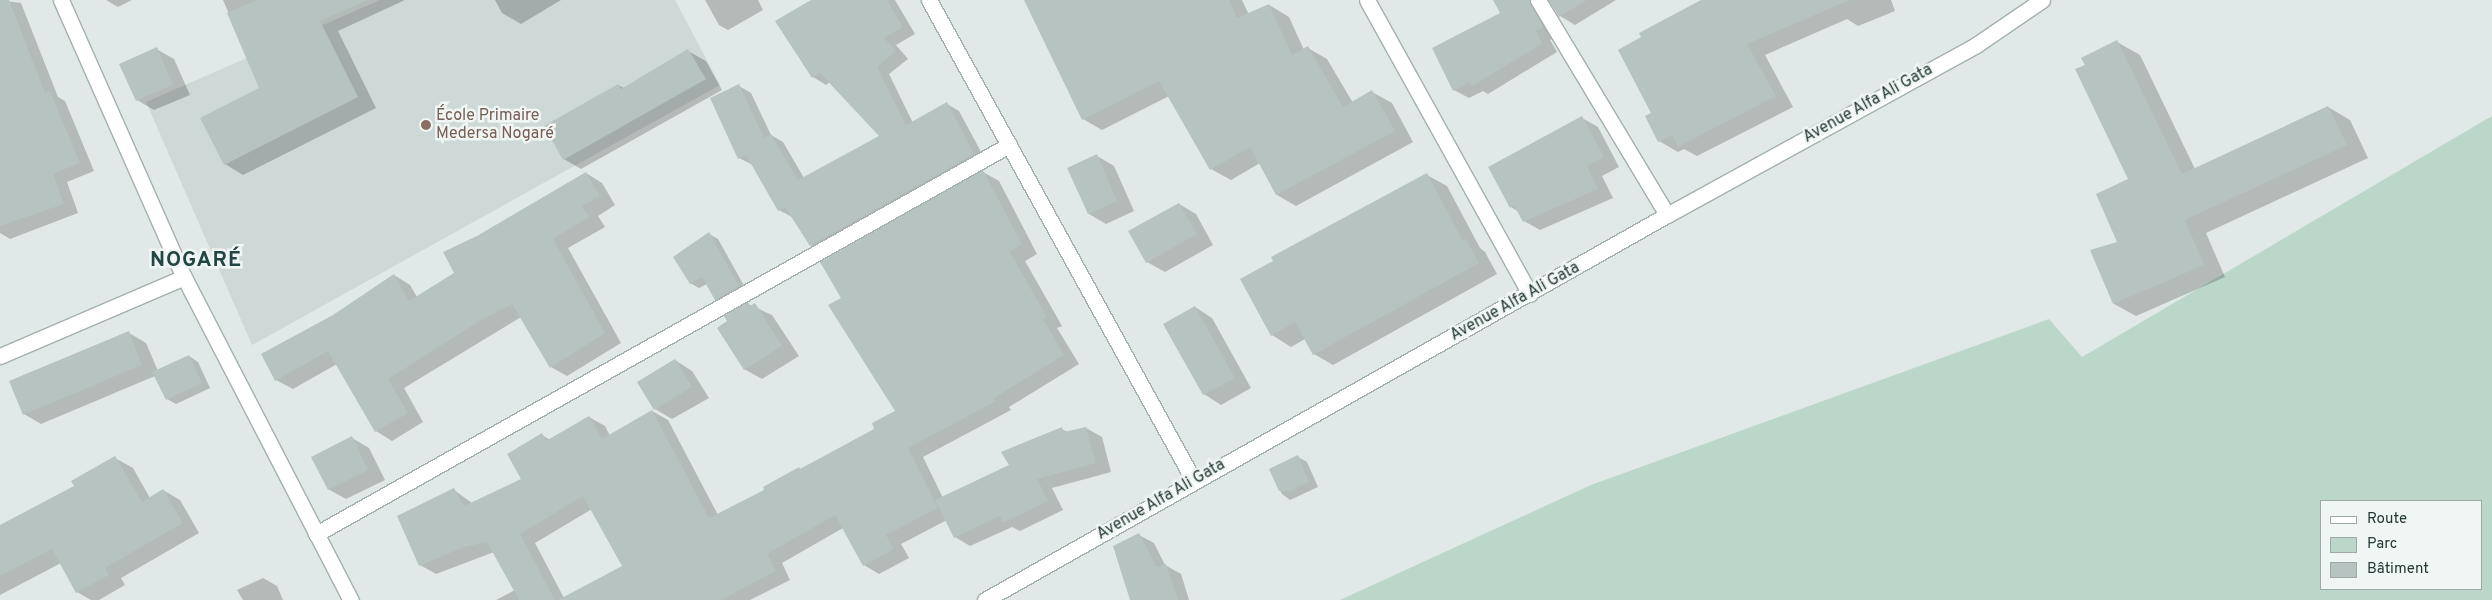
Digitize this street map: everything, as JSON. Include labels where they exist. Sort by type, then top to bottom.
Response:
[{"type":"street","points":[[61,0],[184,277],[351,600]]},
{"type":"street","points":[[929,0],[1194,481]]},
{"type":"street","points":[[1367,0],[1530,294]]},
{"type":"street","points":[[1538,0],[1667,214]]},
{"type":"street","name":"Avenue Alfa Ali Gata","points":[[985,600],[1530,294],[1667,214],[1976,45],[2042,0]]},
{"type":"street","points":[[316,534],[1009,145]]},
{"type":"street","points":[[0,356],[184,277]]},
{"type":"shaded area","points":[[380,0],[675,0],[720,85],[252,345],[146,102]]},
{"type":"green space","points":[[2492,116],[2492,600],[1340,600],[1591,485],[2049,319],[2082,357]]},
{"type":"building","points":[[0,0],[9,0],[45,93],[50,91],[80,163],[53,174],[64,204],[0,226]]},
{"type":"building","points":[[258,0],[368,0],[320,21],[358,97],[224,165],[200,118],[259,88],[227,13]]},
{"type":"building","points":[[811,0],[887,0],[903,27],[884,38],[896,51],[877,67],[906,125],[947,102],[974,154],[810,246],[785,207],[778,211],[746,155],[738,159],[710,98],[739,84],[764,138],[771,134],[798,180],[879,136],[820,73],[812,78],[775,21]]},
{"type":"building","points":[[1024,0],[1229,0],[1237,18],[1269,4],[1292,55],[1308,46],[1343,107],[1372,90],[1395,131],[1276,195],[1250,147],[1210,170],[1159,81],[1082,120]]},
{"type":"building","points":[[1493,0],[1529,0],[1543,27],[1536,31],[1542,44],[1472,86],[1470,82],[1453,91],[1432,48],[1500,13]]},
{"type":"building","points":[[1549,0],[1587,0],[1559,17]]},
{"type":"building","points":[[1701,0],[1850,0],[1747,44],[1776,96],[1678,147],[1672,135],[1658,142],[1645,116],[1651,113],[1618,50],[1641,37],[1639,33]]},
{"type":"building","points":[[2117,40],[2182,174],[2328,106],[2347,145],[2185,220],[2204,265],[2113,304],[2090,250],[2117,242],[2096,194],[2128,179],[2075,69],[2085,65],[2081,58]]},
{"type":"building","points":[[157,47],[173,85],[136,101],[119,64]]},
{"type":"building","points":[[688,49],[706,79],[563,160],[544,126],[618,84],[621,89]]},
{"type":"building","points":[[1582,116],[1604,157],[1587,166],[1598,189],[1523,222],[1514,205],[1510,208],[1488,167]]},
{"type":"building","points":[[1097,154],[1117,201],[1088,214],[1067,168]]},
{"type":"building","points":[[983,170],[1022,244],[1010,252],[1047,317],[1043,319],[1064,355],[994,398],[996,401],[908,448],[938,508],[886,535],[894,549],[863,566],[835,515],[767,554],[776,571],[721,600],[558,600],[622,566],[583,496],[520,534],[555,600],[519,600],[487,542],[464,547],[419,566],[397,516],[454,488],[464,506],[521,479],[507,454],[542,433],[546,441],[589,416],[602,439],[652,410],[709,518],[764,490],[763,487],[799,467],[800,469],[874,429],[872,423],[895,411],[828,305],[841,298],[820,262]]},
{"type":"building","points":[[586,172],[600,196],[582,206],[589,217],[553,239],[605,333],[550,368],[512,304],[481,320],[388,379],[408,413],[375,432],[328,351],[275,381],[261,354],[333,315],[394,274],[409,301],[454,273],[443,252],[477,236]]},
{"type":"building","points":[[1427,173],[1463,241],[1466,239],[1479,263],[1313,355],[1295,322],[1271,336],[1240,279],[1273,261],[1271,257]]},
{"type":"building","points":[[1179,203],[1197,234],[1146,263],[1128,231]]},
{"type":"building","points":[[709,232],[739,286],[715,300],[702,277],[690,284],[673,257]]},
{"type":"building","points":[[748,302],[750,306],[755,303],[782,346],[744,370],[717,328],[727,321],[724,316]]},
{"type":"building","points":[[1195,306],[1235,378],[1203,395],[1163,324]]},
{"type":"building","points":[[129,331],[142,365],[23,415],[9,381]]},
{"type":"building","points":[[189,355],[202,383],[166,400],[152,372]]},
{"type":"building","points":[[675,359],[692,387],[654,410],[637,382]]},
{"type":"building","points":[[1062,427],[1064,432],[1086,427],[1096,463],[1037,479],[1048,501],[1003,523],[1000,516],[954,538],[935,500],[1009,465],[1001,452]]},
{"type":"building","points":[[352,436],[368,470],[328,490],[311,457]]},
{"type":"building","points":[[1298,455],[1309,482],[1290,491],[1279,491],[1269,469]]},
{"type":"building","points":[[115,456],[142,502],[163,489],[183,523],[105,568],[109,575],[76,593],[52,549],[0,576],[0,525],[74,486],[71,481]]},
{"type":"building","points":[[1139,533],[1157,567],[1166,564],[1178,600],[1130,600],[1113,546]]},
{"type":"place","name":"École Primaire Medersa Nogaré","points":[[426,125]]},
{"type":"district","name":"NOGARÉ","points":[[196,261]]}]
